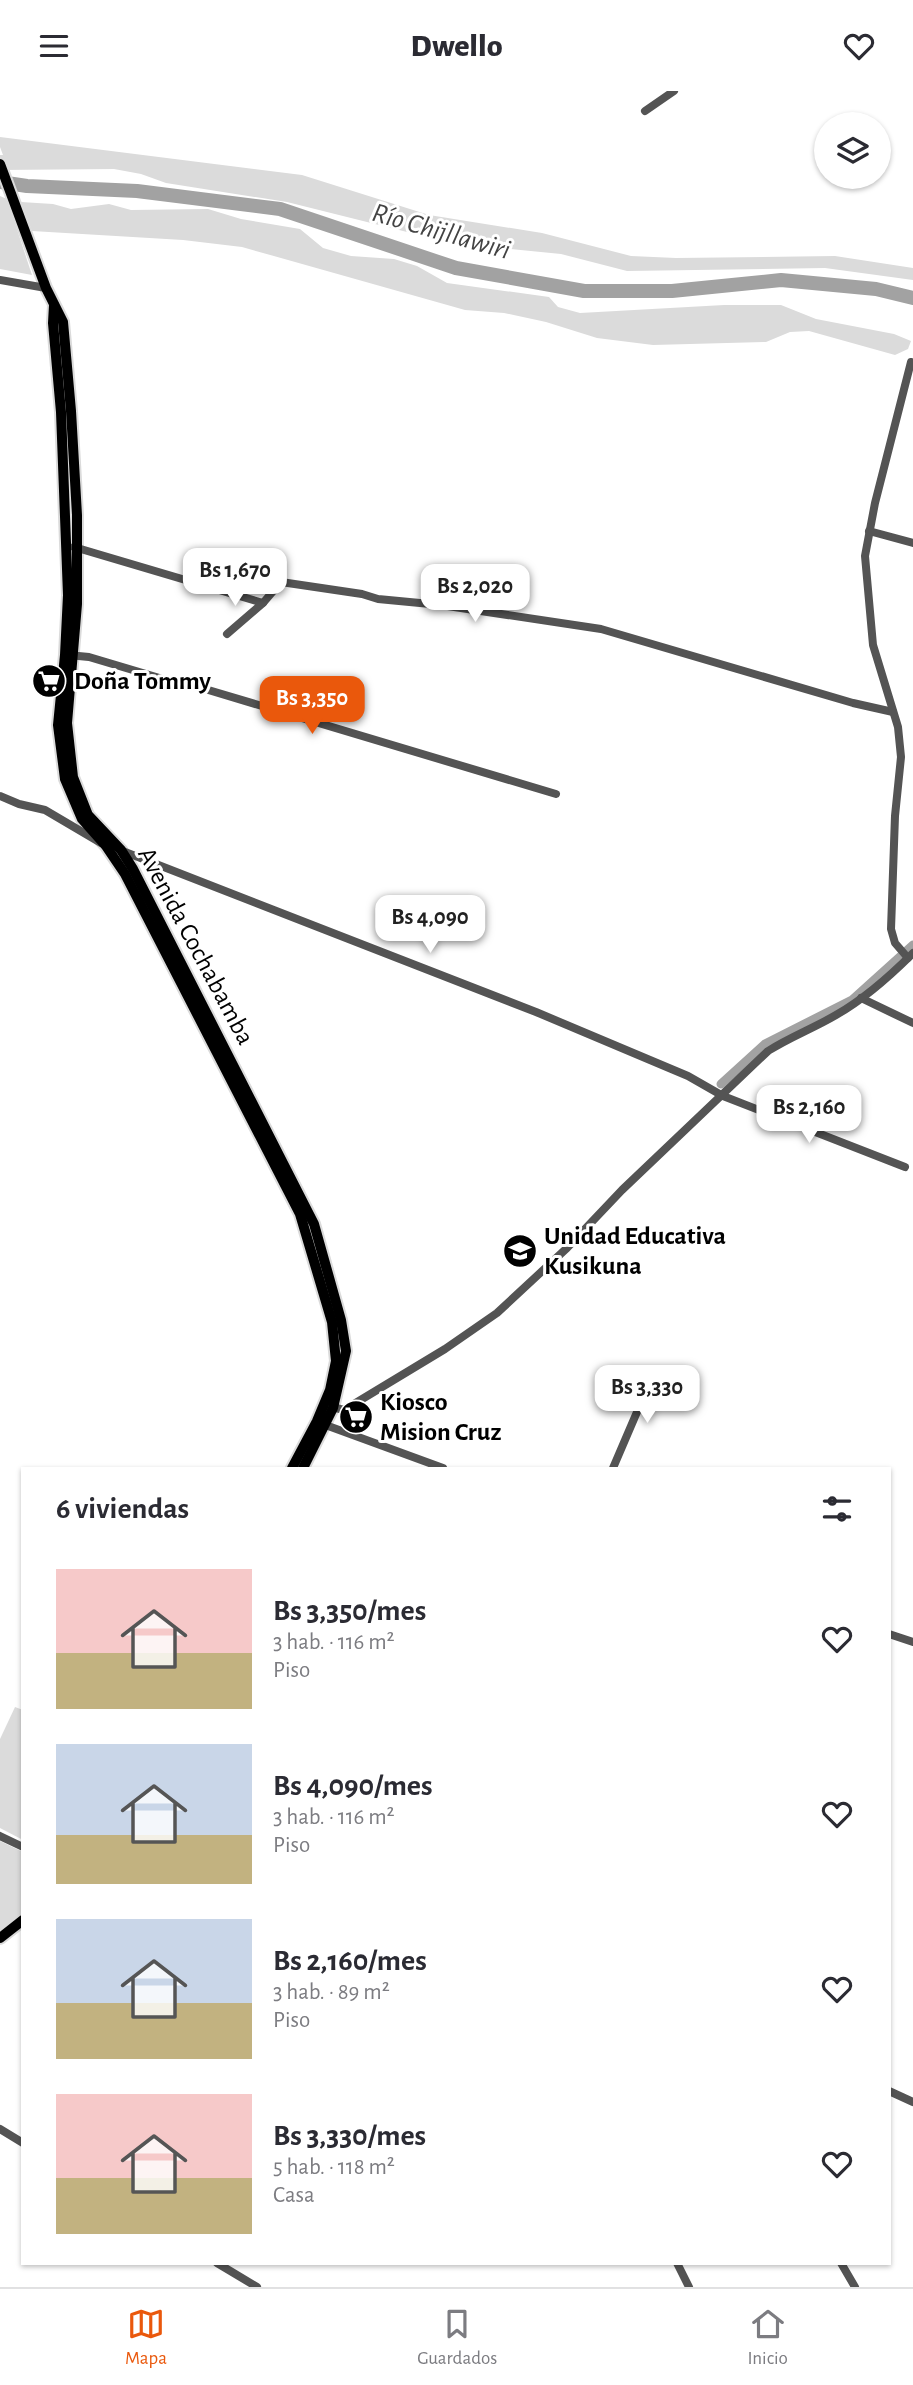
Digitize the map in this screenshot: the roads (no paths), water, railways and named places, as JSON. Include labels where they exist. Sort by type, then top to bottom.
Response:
[{"type":"main road","name":"Avenida Cochabamba","points":[[0,164],[54,305],[52,323],[72,547],[68,595],[70,655],[67,723],[73,777],[88,815],[121,850],[314,1224],[341,1320],[346,1351],[329,1407],[303,1467]]},
{"type":"main road","name":"Avenida Cochabamba","points":[[70,655],[58,725],[65,779],[82,819],[106,846],[125,874],[300,1214],[335,1340],[329,1407]]},
{"type":"main road","name":"Avenida Cochabamba","points":[[293,1467],[321,1424]]},
{"type":"main road","points":[[0,1938],[21,1922]]},
{"type":"street","points":[[645,111],[674,91]]},
{"type":"street","points":[[0,280],[46,288]]},
{"type":"street","points":[[329,1407],[344,1411],[445,1349],[497,1313],[768,1051],[836,1015],[861,998],[911,955],[895,943],[891,929],[895,816],[901,757],[898,727],[873,645],[865,556],[911,362]]},
{"type":"street","points":[[869,531],[913,543]]},
{"type":"street","points":[[72,547],[263,603]]},
{"type":"street","points":[[227,634],[263,603],[281,582],[378,599],[441,605],[601,629],[853,703],[893,712]]},
{"type":"street","points":[[70,655],[205,689],[556,794]]},
{"type":"street","points":[[0,796],[45,810],[106,846],[536,1012],[688,1076],[723,1096],[905,1167]]},
{"type":"street","points":[[861,998],[913,1023]]},
{"type":"street","points":[[613,1467],[655,1370]]},
{"type":"street","points":[[321,1424],[440,1467]]},
{"type":"street","points":[[891,1635],[913,1642]]},
{"type":"street","points":[[0,1836],[21,1846]]},
{"type":"street","points":[[891,2092],[913,2102]]},
{"type":"street","points":[[0,2129],[21,2142]]},
{"type":"street","points":[[221,2265],[257,2287]]},
{"type":"street","points":[[678,2265],[689,2287]]},
{"type":"street","points":[[842,2265],[855,2287]]},
{"type":"waterway","name":"Río Chijllawiri","points":[[0,182],[27,186],[137,191],[280,209],[456,268],[584,291],[672,291],[781,280],[876,289],[913,298]]},
{"type":"waterway","points":[[721,1084],[765,1044],[852,1000],[913,945]]},
{"type":"place","name":"Doña Tommy","points":[[49,681]]},
{"type":"place","name":"Unidad Educativa Kusikuna","points":[[520,1251]]},
{"type":"place","name":"Kiosco Mision Cruz","points":[[356,1417]]}]
